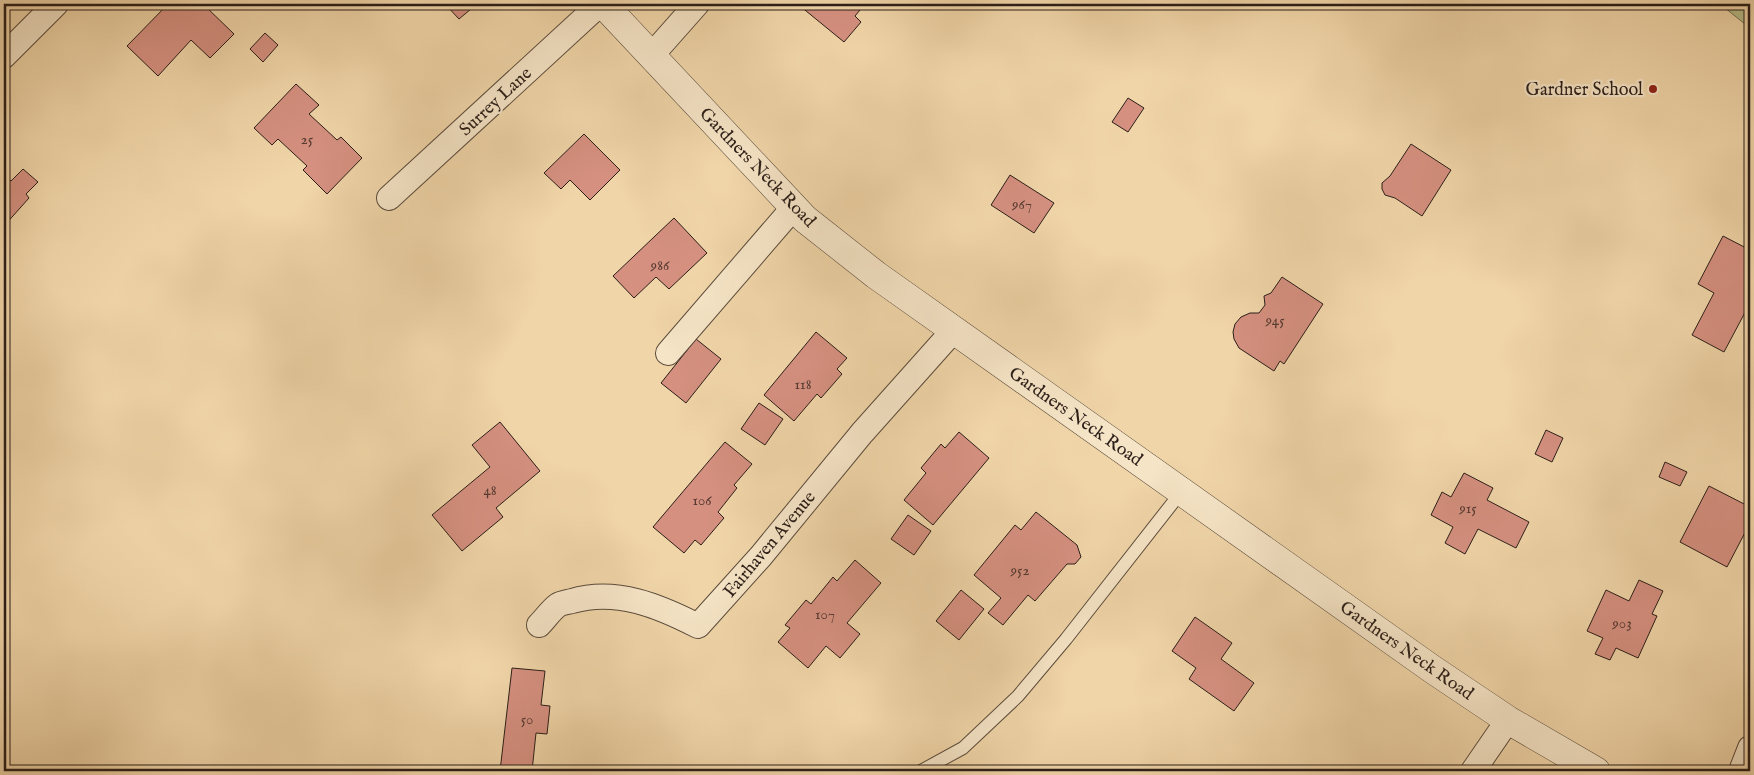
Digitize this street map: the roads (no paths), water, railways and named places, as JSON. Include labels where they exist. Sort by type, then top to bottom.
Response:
[{"type":"street","points":[[4,56],[56,4]]},
{"type":"street","name":"Gardners Neck Road","points":[[602,4],[806,219],[876,275],[1432,669],[1508,720],[1596,771]]},
{"type":"street","name":"Surrey Lane","points":[[389,198],[602,4]]},
{"type":"street","points":[[651,56],[697,4]]},
{"type":"street","points":[[668,353],[794,207]]},
{"type":"street","name":"Fairhaven Avenue","points":[[539,625],[558,604],[580,598],[605,596],[637,600],[666,610],[698,626],[761,556],[862,433],[953,331]]},
{"type":"street","points":[[1473,771],[1508,720]]},
{"type":"street","points":[[1741,771],[1750,748]]},
{"type":"lane","points":[[921,771],[963,748],[1018,696],[1066,639],[1182,491]]},
{"type":"place","name":"Gardner School","points":[[1653,89]]}]
